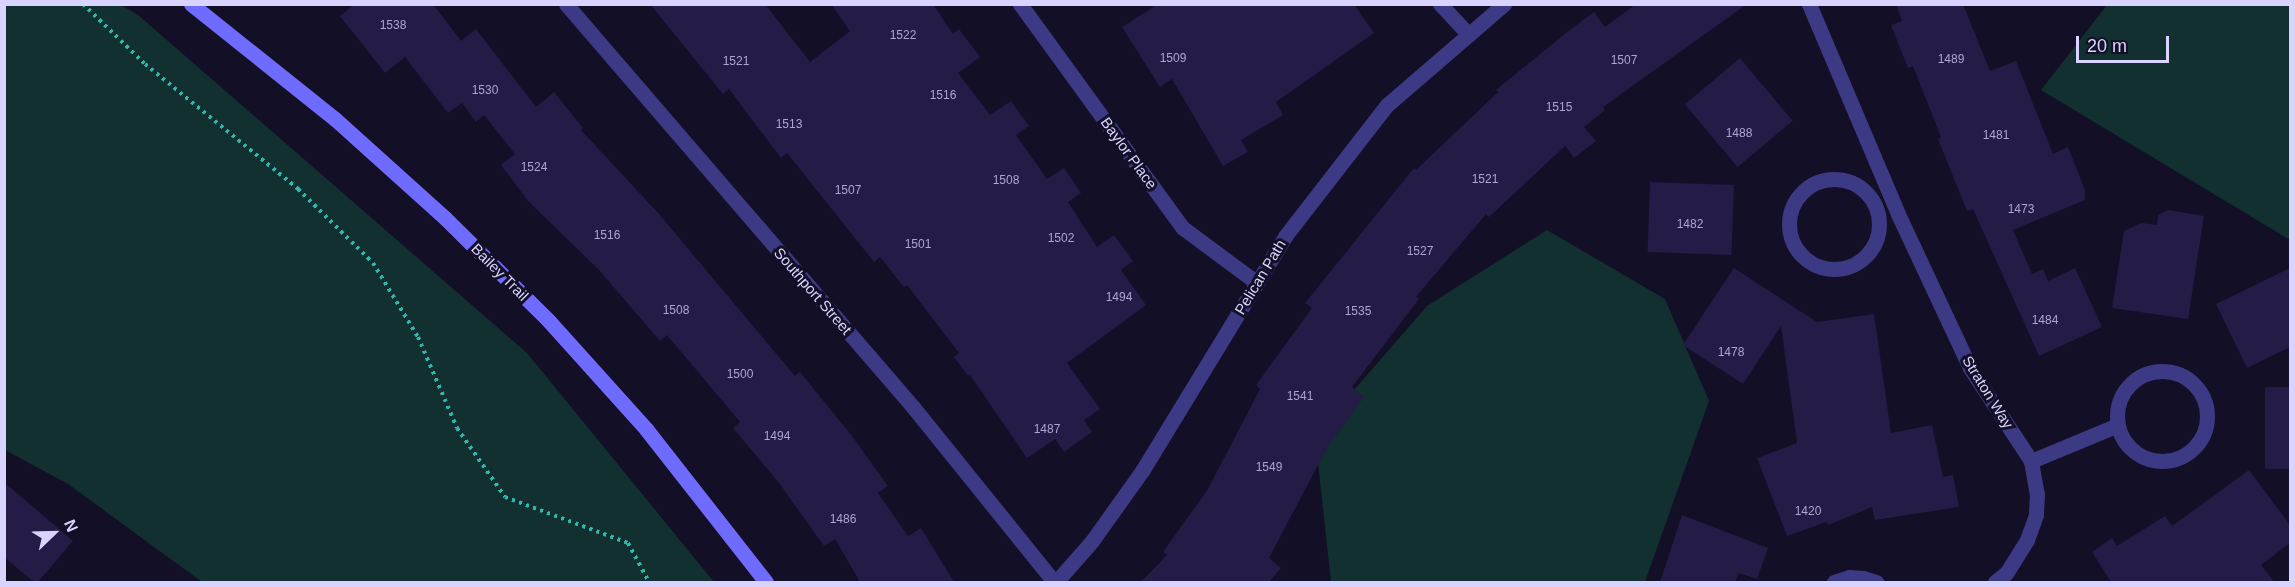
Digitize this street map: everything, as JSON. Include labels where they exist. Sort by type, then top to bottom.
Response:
[{"type":"street","name":"Bailey Trail","points":[[190,4],[335,119],[445,218],[548,320],[645,429],[766,582]]},
{"type":"street","name":"Southport Street","points":[[566,4],[913,406],[1055,582]]},
{"type":"street","name":"Baylor Place","points":[[1020,4],[1183,228],[1257,283]]},
{"type":"street","points":[[1440,4],[1469,34]]},
{"type":"street","name":"Pelican Path","points":[[1055,582],[1092,541],[1142,471],[1286,235],[1387,105],[1504,4]]},
{"type":"street","name":"Straton Way","points":[[1809,4],[1891,199],[1970,368],[2031,461],[2037,494],[2036,514],[2027,540],[2006,573],[1995,582]]},
{"type":"street","points":[[1831,179],[1845,180],[1868,195],[1876,207],[1879,219],[1874,244],[1857,263],[1833,269],[1809,261],[1799,253],[1792,240],[1789,226],[1793,206],[1805,189],[1817,182],[1831,179]]},
{"type":"street","points":[[1876,207],[1891,199]]},
{"type":"street","points":[[2159,371],[2172,372],[2194,385],[2205,407],[2204,432],[2188,453],[2177,459],[2158,461],[2140,455],[2122,437],[2118,425],[2120,400],[2126,389],[2146,374],[2159,371]]},
{"type":"street","points":[[2031,461],[2118,425]]},
{"type":"street","points":[[1834,582],[1849,577],[1876,582]]},
{"type":"path","points":[[83,4],[145,64],[298,189],[373,263],[418,337],[457,428],[505,496],[628,543],[649,582]]},
{"type":"green space","points":[[4,5],[121,5],[138,15],[527,353],[714,582],[202,582],[68,484],[5,450]]},
{"type":"green space","points":[[2107,5],[2290,5],[2290,240],[2041,90]]},
{"type":"green space","points":[[1547,230],[1665,299],[1709,401],[1645,582],[1331,582],[1315,435],[1427,306]]},
{"type":"building","points":[[355,4],[433,4],[461,41],[476,29],[536,107],[554,92],[583,128],[581,130],[659,214],[795,376],[800,372],[852,436],[888,486],[878,493],[908,536],[921,528],[954,582],[860,582],[835,539],[824,546],[779,483],[733,428],[740,422],[667,335],[660,341],[599,270],[528,201],[501,165],[515,154],[484,115],[476,122],[462,103],[448,113],[405,57],[385,73],[340,16]]},
{"type":"building","points":[[650,4],[765,4],[810,62],[850,31],[831,4],[933,4],[953,34],[959,29],[980,57],[958,73],[990,115],[1011,101],[1029,126],[1016,135],[1047,179],[1064,168],[1081,193],[1068,202],[1097,247],[1114,235],[1133,261],[1121,270],[1146,305],[1067,363],[1100,409],[1084,420],[1092,432],[1064,452],[1055,439],[1027,458],[970,375],[968,376],[954,357],[959,353],[907,285],[904,287],[880,257],[874,262],[787,153],[781,158],[729,89],[723,94]]},
{"type":"building","points":[[1158,4],[1354,4],[1374,33],[1276,102],[1283,115],[1241,140],[1248,152],[1223,166],[1172,79],[1160,87],[1122,27]]},
{"type":"building","points":[[1636,4],[1747,4],[1603,107],[1605,110],[1584,127],[1596,141],[1574,158],[1565,146],[1489,217],[1486,214],[1416,297],[1419,299],[1352,387],[1364,397],[1327,448],[1269,558],[1281,568],[1269,582],[1141,582],[1167,555],[1163,552],[1208,489],[1260,389],[1256,385],[1312,308],[1305,303],[1414,168],[1416,170],[1498,92],[1496,90],[1594,12],[1605,27]]},
{"type":"building","points":[[1896,4],[1963,4],[1990,71],[2016,61],[2053,154],[2068,147],[2085,190],[2085,200],[2013,230],[2032,274],[2043,269],[2048,281],[2075,268],[2102,327],[2039,356],[1973,209],[1967,211],[1938,139],[1941,137],[1913,66],[1908,68],[1891,25],[1902,21]]},
{"type":"building","points":[[1740,58],[1793,121],[1738,167],[1685,104]]},
{"type":"building","points":[[1650,182],[1734,185],[1732,255],[1648,252]]},
{"type":"building","points":[[2168,210],[2204,216],[2188,319],[2112,308],[2124,231],[2141,223],[2157,225],[2158,215]]},
{"type":"building","points":[[1734,268],[1817,322],[1874,314],[1891,433],[1932,425],[1943,477],[1953,475],[1959,507],[1875,520],[1872,507],[1828,525],[1826,522],[1787,536],[1757,458],[1797,443],[1781,326],[1743,384],[1683,345]]},
{"type":"building","points":[[2290,268],[2290,347],[2247,368],[2216,304]]},
{"type":"building","points":[[2265,387],[2290,387],[2290,469],[2265,469]]},
{"type":"building","points":[[2249,470],[2290,525],[2290,543],[2261,565],[2274,582],[2111,582],[2092,552],[2112,538],[2117,546],[2165,516],[2172,526]]},
{"type":"building","points":[[4,482],[73,541],[38,582],[34,582],[4,557]]},
{"type":"building","points":[[1682,515],[1768,548],[1757,579],[1739,573],[1735,582],[1660,582]]}]
